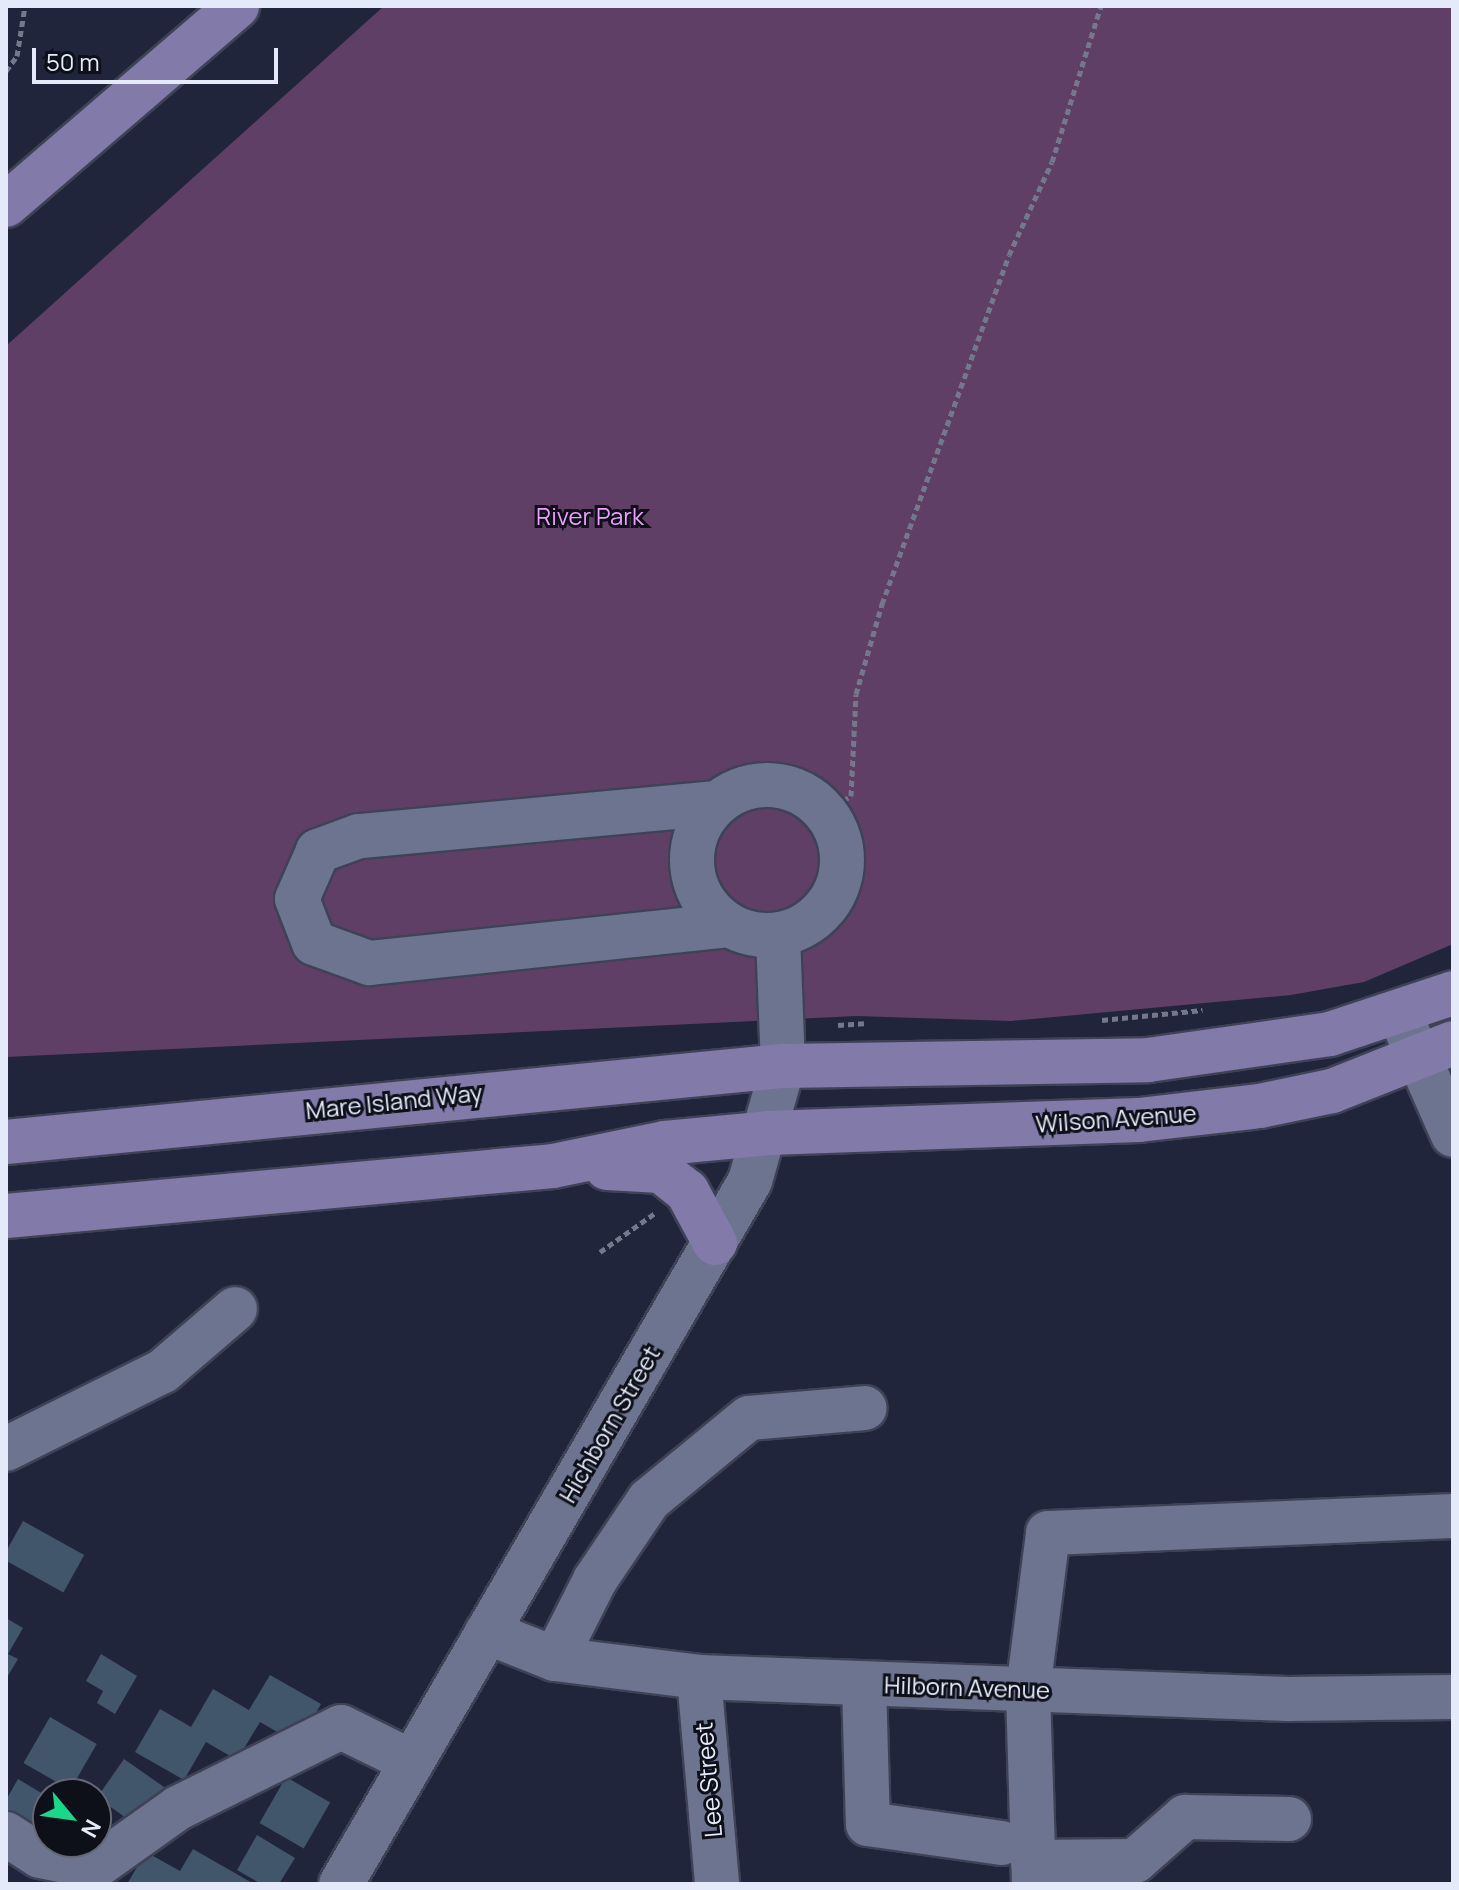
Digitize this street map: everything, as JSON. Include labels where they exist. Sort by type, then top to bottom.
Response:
[{"type":"main road","points":[[6,205],[237,6]]},
{"type":"main road","points":[[782,1051],[1148,1060],[1262,1047],[1400,1015],[1453,993]]},
{"type":"main road","name":"Wilson Avenue","points":[[769,1133],[1154,1118],[1332,1091],[1435,1050]]},
{"type":"main road","name":"Mare Island Way","points":[[6,1142],[782,1051]]},
{"type":"main road","points":[[6,1216],[553,1166],[665,1143],[769,1133]]},
{"type":"main road","points":[[553,1166],[661,1171],[687,1191],[715,1243]]},
{"type":"street","points":[[717,803],[359,836],[318,851],[297,899],[314,943],[369,963],[728,925],[778,935],[807,924],[836,891],[840,840],[825,810],[802,792],[769,784],[743,787],[717,803],[697,830],[691,865],[698,891],[728,925]]},
{"type":"street","name":"Hichborn Street","points":[[341,1884],[715,1243],[769,1133],[782,1051],[778,935]]},
{"type":"street","points":[[1400,1015],[1435,1050],[1453,1135]]},
{"type":"street","points":[[6,1449],[163,1371],[235,1309]]},
{"type":"street","points":[[555,1659],[595,1580],[649,1500],[749,1418],[865,1408]]},
{"type":"street","points":[[1023,1863],[1028,1690],[1048,1533],[1453,1516]]},
{"type":"street","name":"Hilborn Avenue","points":[[487,1632],[555,1659],[699,1677],[1028,1690],[1453,1697]]},
{"type":"street","name":"Lee Street","points":[[699,1677],[717,1884]]},
{"type":"street","points":[[864,1684],[868,1824],[1023,1863],[1135,1861],[1185,1817],[1289,1819]]},
{"type":"street","points":[[6,1834],[40,1856],[95,1867],[178,1808],[341,1727],[412,1762]]},
{"type":"path","points":[[6,71],[17,56],[25,6]]},
{"type":"path","points":[[825,810],[851,796],[856,694],[882,604],[1009,255],[1052,162],[1101,6]]},
{"type":"path","points":[[1092,1020],[1208,1010]]},
{"type":"path","points":[[782,1051],[876,1024]]},
{"type":"path","points":[[600,1252],[687,1191]]},
{"type":"green space","name":"River Park","points":[[384,6],[1453,6],[1453,944],[1364,982],[1291,995],[1011,1021],[856,1016],[6,1057],[6,346]]},
{"type":"building","points":[[23,1521],[84,1555],[63,1593],[6,1561],[6,1552]]},
{"type":"building","points":[[6,1618],[23,1628],[8,1654],[18,1659],[6,1679]]},
{"type":"building","points":[[101,1654],[137,1676],[115,1714],[97,1703],[103,1691],[86,1681]]},
{"type":"building","points":[[270,1675],[321,1704],[298,1744],[260,1722],[237,1760],[206,1742],[184,1780],[135,1752],[160,1709],[191,1727],[213,1689],[249,1710]]},
{"type":"building","points":[[50,1717],[97,1744],[77,1778],[50,1778],[24,1763]]},
{"type":"building","points":[[124,1759],[168,1790],[141,1828],[112,1808],[111,1778]]},
{"type":"building","points":[[286,1777],[330,1802],[304,1848],[260,1823]]},
{"type":"building","points":[[18,1779],[32,1787],[32,1835],[6,1823],[6,1800]]},
{"type":"building","points":[[257,1835],[295,1858],[279,1884],[261,1884],[237,1870]]},
{"type":"building","points":[[193,1849],[254,1884],[127,1884],[146,1852],[180,1871]]}]
